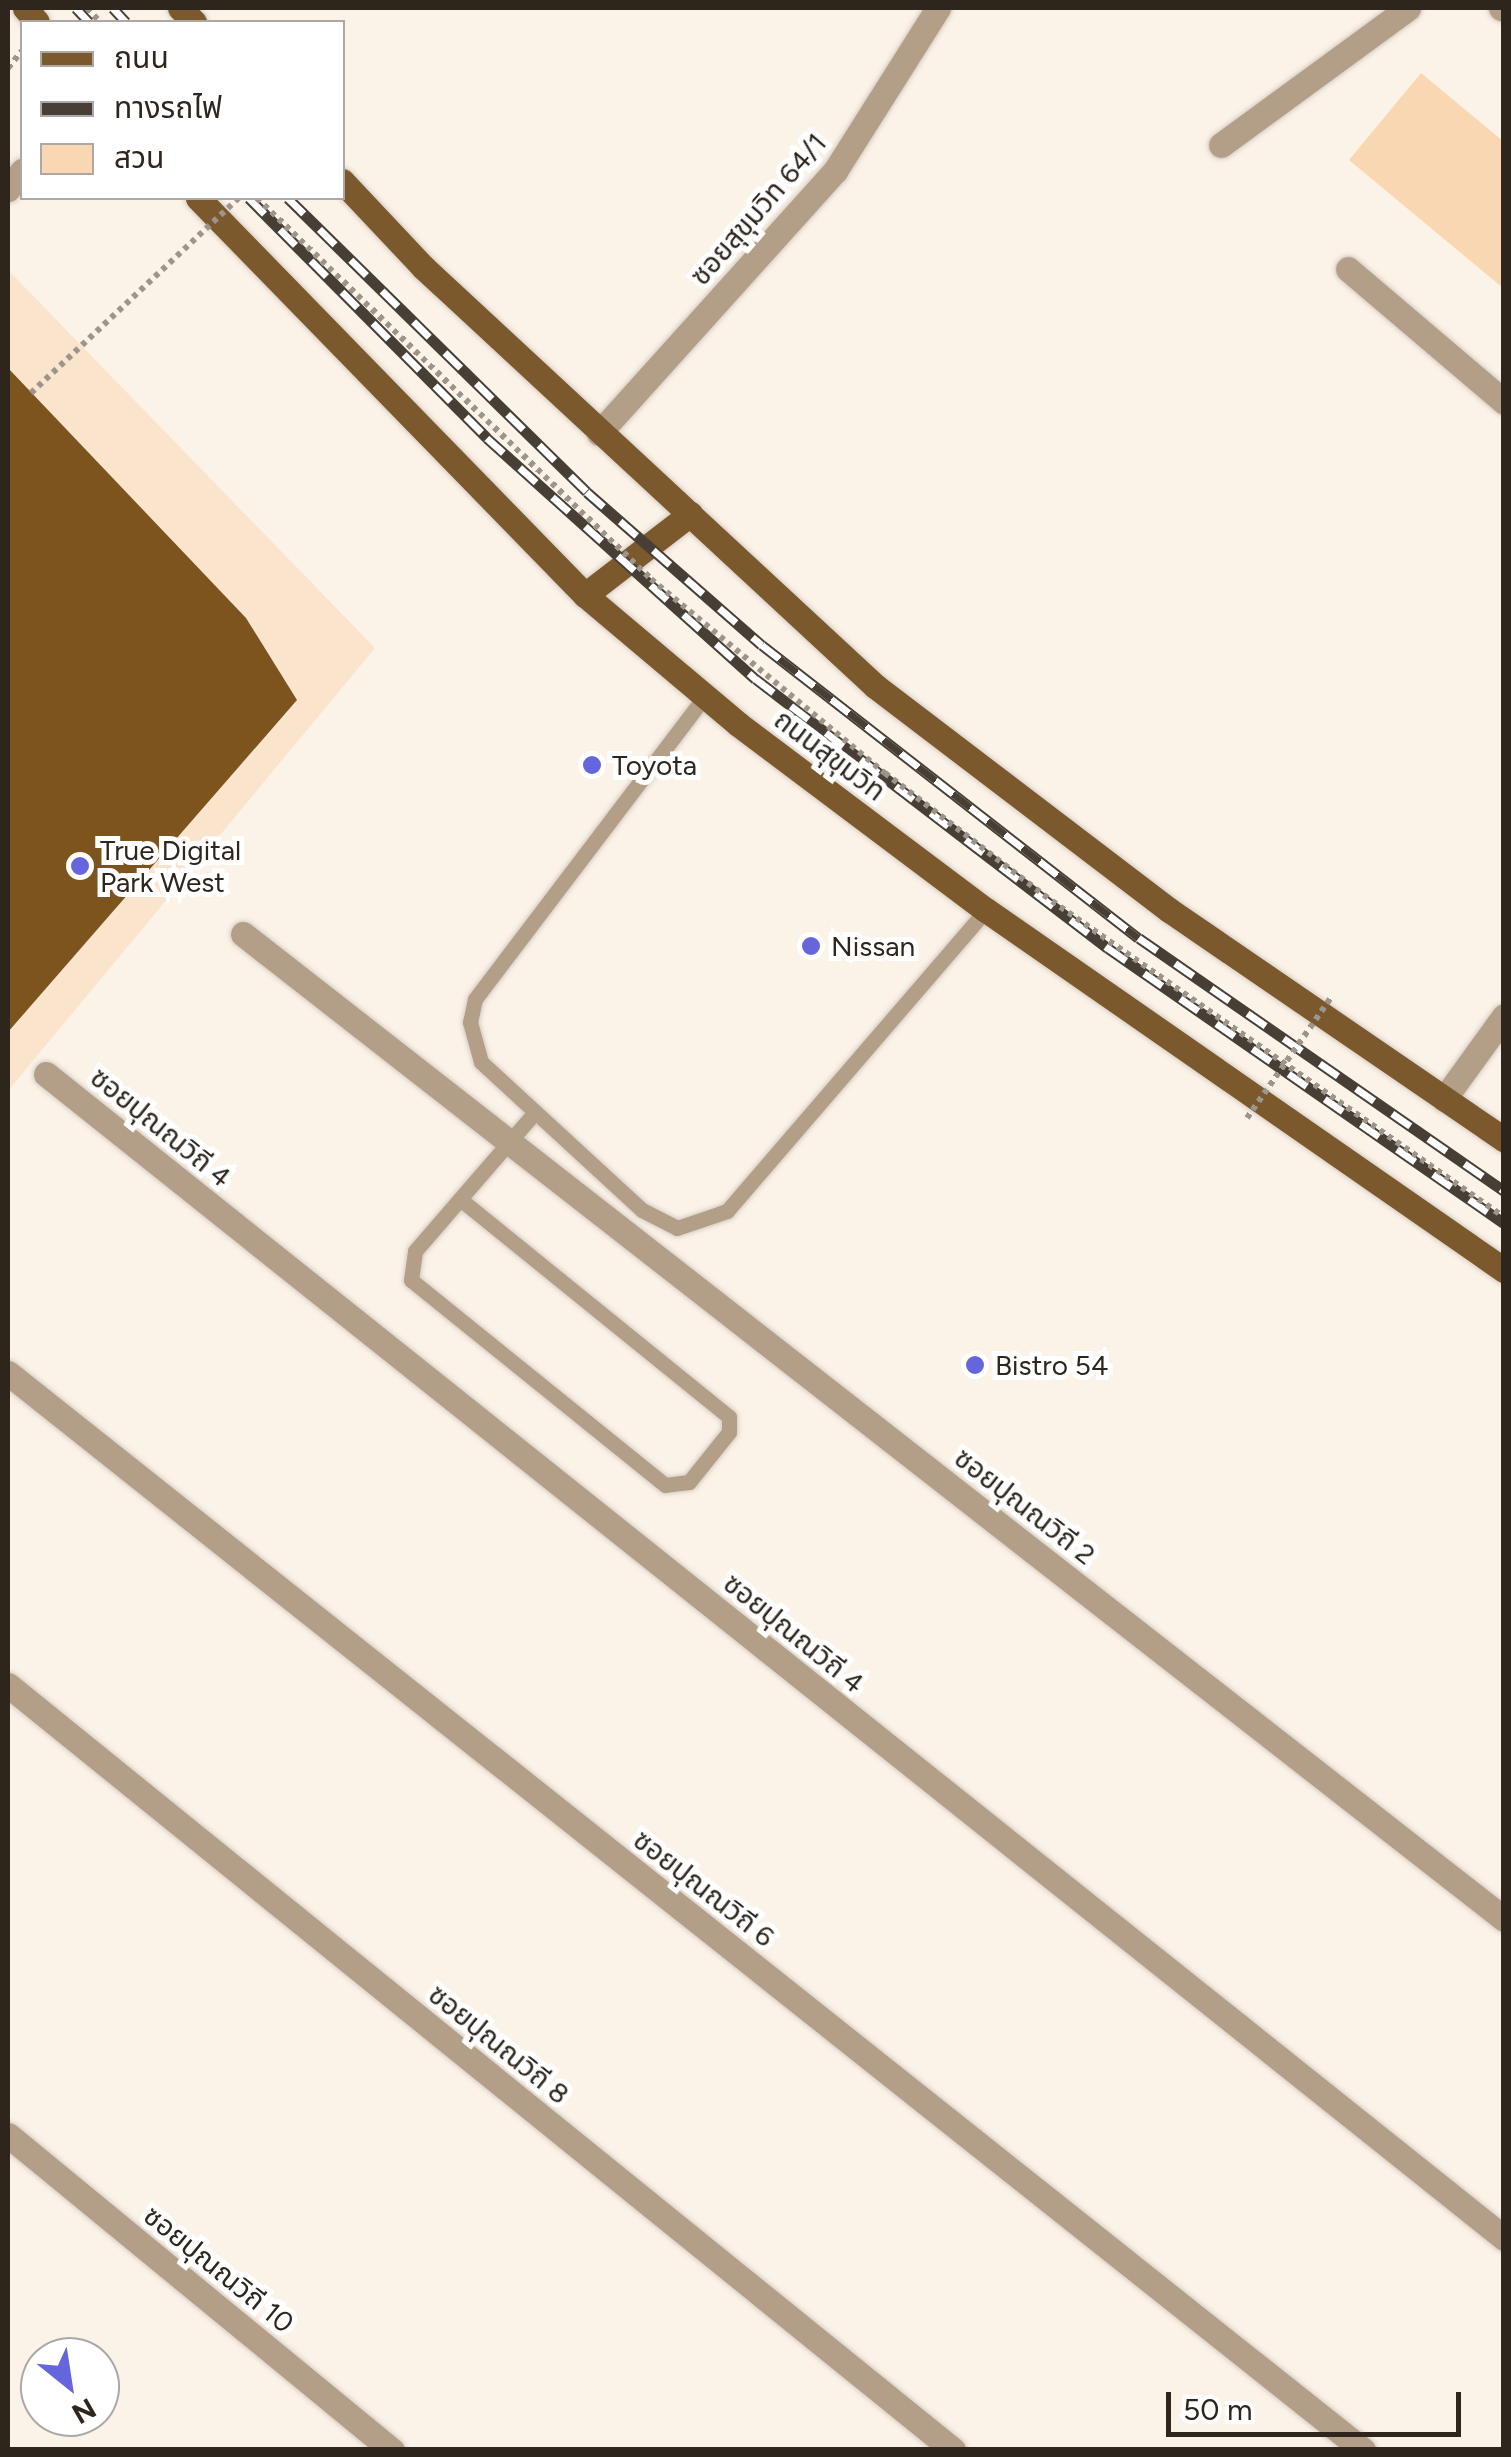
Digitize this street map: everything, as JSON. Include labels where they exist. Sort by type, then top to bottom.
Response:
[{"type":"main road","points":[[345,184],[599,433],[875,686],[1169,910],[1504,1139]]},
{"type":"main road","name":"ถนนสุขุมวิท","points":[[200,200],[586,595],[705,696],[986,910],[1504,1270]]},
{"type":"main road","points":[[586,595],[690,514]]},
{"type":"street","points":[[1221,146],[1408,8]]},
{"type":"street","name":"ซอยสุขุมวิท 64/1","points":[[599,433],[835,171],[932,9]]},
{"type":"street","points":[[1348,269],[1504,402]]},
{"type":"street","name":"ซอยปุณณวิถี 2","points":[[243,934],[1504,1919]]},
{"type":"street","points":[[1444,1099],[1504,1016]]},
{"type":"street","name":"ซอยปุณณวิถี 4","points":[[46,1074],[1504,2238]]},
{"type":"street","name":"ซอยปุณณวิถี 6","points":[[8,1373],[1363,2450]]},
{"type":"street","name":"ซอยปุณณวิถี 8","points":[[8,1685],[954,2450]]},
{"type":"street","name":"ซอยปุณณวิถี 10","points":[[8,2134],[392,2450]]},
{"type":"lane","points":[[705,696],[474,999],[471,1042],[481,1062],[642,1210],[677,1228],[705,1223],[727,1210],[986,910]]},
{"type":"lane","points":[[460,1198],[729,1417],[730,1432],[689,1482],[665,1485],[411,1280],[415,1251],[460,1198],[510,1140],[535,1112]]},
{"type":"path","points":[[31,393],[238,200]]},
{"type":"path","points":[[259,200],[651,579],[885,774],[1504,1217]]},
{"type":"path","points":[[1246,1118],[1332,996]]},
{"type":"shaded area","name":"True Digital Park West","points":[[8,270],[375,648],[8,1091]]},
{"type":"green space","points":[[1421,73],[1503,141],[1503,288],[1349,160]]},
{"type":"building","name":"True Digital Park West","points":[[8,368],[246,618],[297,700],[8,1032]]},
{"type":"railway","points":[[76,8],[87,20]]},
{"type":"railway","points":[[113,8],[124,20]]},
{"type":"railway","points":[[251,200],[487,438],[756,679],[1108,948],[1504,1223]]},
{"type":"railway","points":[[290,200],[587,492],[762,645],[1139,938],[1504,1191]]},
{"type":"place","name":"Toyota","points":[[592,765]]},
{"type":"place","name":"True Digital Park West","points":[[80,866]]},
{"type":"place","name":"Nissan","points":[[811,946]]},
{"type":"place","name":"Bistro 54","points":[[975,1365]]}]
